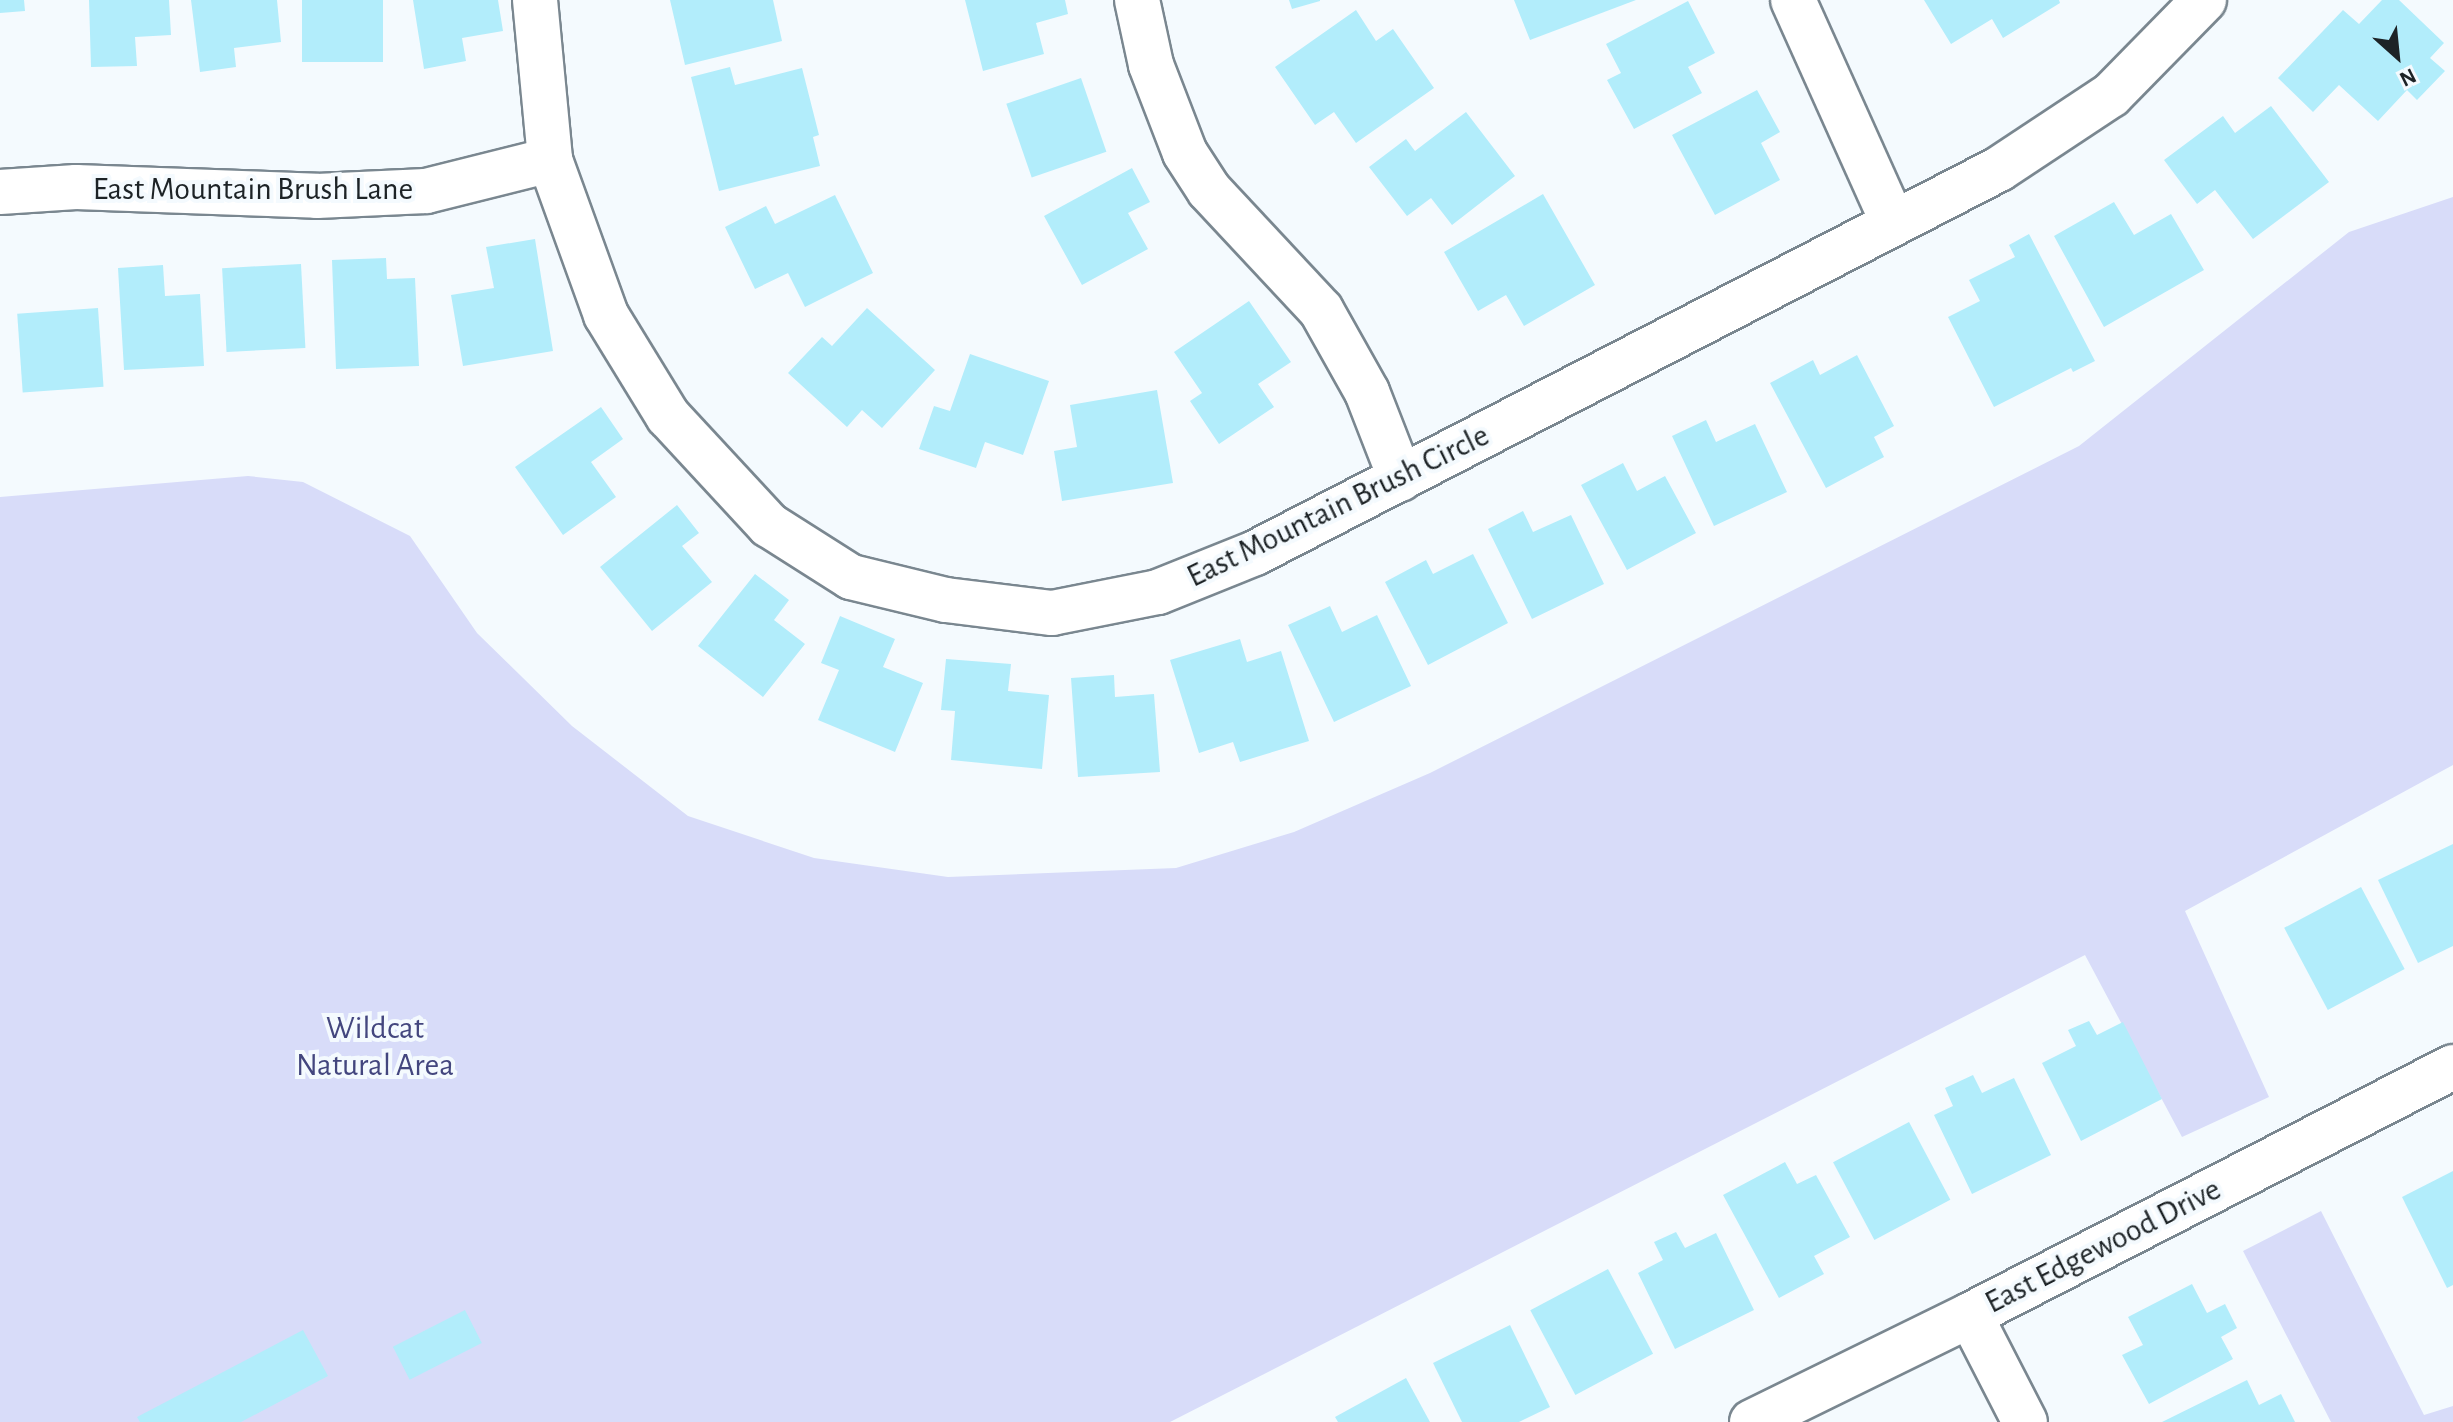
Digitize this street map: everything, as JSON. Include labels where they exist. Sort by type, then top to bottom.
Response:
[{"type":"street","name":"East Mountain Brush Circle","points":[[535,0],[550,160],[606,315],[668,416],[769,525],[851,577],[946,600],[1052,613],[1158,592],[1255,553],[1999,169],[2111,95],[2204,0]]},
{"type":"street","points":[[1137,0],[1151,65],[1185,153],[1209,190],[1321,310],[1367,392],[1401,479]]},
{"type":"street","points":[[1793,0],[1893,223]]},
{"type":"street","name":"East Mountain Brush Lane","points":[[0,192],[76,187],[317,196],[426,191],[550,160]]},
{"type":"street","name":"East Edgewood Drive","points":[[1752,1422],[1970,1315],[2453,1067]]},
{"type":"street","points":[[1970,1315],[2025,1422]]},
{"type":"green space","name":"Wildcat Natural Area","points":[[2453,197],[2453,765],[2185,911],[2269,1097],[2182,1137],[2085,955],[1170,1422],[0,1422],[0,497],[248,476],[303,482],[410,536],[477,633],[572,726],[688,816],[814,858],[948,877],[1176,868],[1294,832],[1430,773],[2079,446],[2349,232]]},
{"type":"green space","points":[[2321,1211],[2424,1415],[2453,1406],[2453,1422],[2331,1422],[2243,1251]]},
{"type":"building","points":[[0,0],[24,0],[25,11],[0,13]]},
{"type":"building","points":[[89,0],[169,0],[171,35],[135,37],[137,66],[91,67]]},
{"type":"building","points":[[191,0],[277,0],[281,42],[234,48],[236,67],[200,72]]},
{"type":"building","points":[[302,0],[383,0],[383,62],[302,62]]},
{"type":"building","points":[[413,0],[498,0],[503,31],[462,38],[466,61],[424,69]]},
{"type":"building","points":[[670,0],[773,0],[782,41],[685,65]]},
{"type":"building","points":[[965,0],[1065,0],[1068,14],[1036,23],[1044,54],[983,71]]},
{"type":"building","points":[[1289,0],[1320,0],[1320,1],[1292,9]]},
{"type":"building","points":[[1514,0],[1636,0],[1530,40]]},
{"type":"building","points":[[1924,0],[2059,0],[2060,3],[2003,38],[1992,19],[1951,44]]},
{"type":"building","points":[[2382,0],[2399,0],[2444,43],[2430,58],[2445,71],[2417,100],[2407,90],[2378,121],[2339,85],[2313,112],[2278,78],[2343,10],[2359,24]]},
{"type":"building","points":[[1688,1],[1715,53],[1688,67],[1702,93],[1634,129],[1607,80],[1621,73],[1606,44]]},
{"type":"building","points":[[1356,10],[1376,41],[1393,29],[1434,88],[1356,143],[1334,112],[1315,125],[1275,67]]},
{"type":"building","points":[[730,67],[735,85],[802,68],[819,135],[813,137],[820,166],[719,191],[691,77]]},
{"type":"building","points":[[1081,78],[1106,152],[1032,177],[1006,104]]},
{"type":"building","points":[[1757,90],[1780,132],[1761,143],[1780,180],[1715,215],[1672,135]]},
{"type":"building","points":[[2271,106],[2329,182],[2253,239],[2215,190],[2197,204],[2164,160],[2223,116],[2235,133]]},
{"type":"building","points":[[1466,112],[1515,176],[1452,225],[1431,198],[1407,216],[1369,167],[1406,139],[1415,151]]},
{"type":"building","points":[[1132,168],[1150,202],[1128,213],[1148,249],[1082,285],[1044,216]]},
{"type":"building","points":[[1543,194],[1595,285],[1524,326],[1506,295],[1478,311],[1444,252]]},
{"type":"building","points":[[835,195],[873,273],[805,307],[788,273],[755,289],[725,227],[766,206],[775,224]]},
{"type":"building","points":[[2114,202],[2134,235],[2171,214],[2204,270],[2104,327],[2054,236]]},
{"type":"building","points":[[2029,234],[2095,361],[2073,372],[2071,368],[1994,407],[1948,317],[1980,301],[1969,280],[2015,257],[2009,245]]},
{"type":"building","points":[[535,239],[553,351],[463,366],[451,295],[494,288],[486,247]]},
{"type":"building","points":[[386,258],[387,279],[415,278],[419,366],[336,369],[332,260]]},
{"type":"building","points":[[301,264],[305,348],[227,352],[222,268]]},
{"type":"building","points":[[163,265],[165,296],[200,294],[204,366],[124,370],[118,268]]},
{"type":"building","points":[[1249,301],[1291,362],[1258,384],[1274,407],[1219,444],[1190,401],[1202,393],[1174,352]]},
{"type":"building","points":[[98,308],[104,387],[23,392],[17,314]]},
{"type":"building","points":[[867,308],[935,370],[882,428],[862,410],[847,427],[788,373],[822,337],[832,346]]},
{"type":"building","points":[[970,354],[1049,381],[1023,455],[985,442],[976,468],[919,449],[934,406],[950,411]]},
{"type":"building","points":[[1857,355],[1894,426],[1874,437],[1884,457],[1826,488],[1770,383],[1813,360],[1820,375]]},
{"type":"building","points":[[1157,390],[1173,483],[1062,501],[1054,451],[1077,447],[1070,405]]},
{"type":"building","points":[[601,407],[623,439],[591,462],[616,497],[563,535],[515,467]]},
{"type":"building","points":[[1706,420],[1716,442],[1755,424],[1787,492],[1714,526],[1672,436]]},
{"type":"building","points":[[1623,463],[1637,491],[1665,476],[1696,533],[1627,570],[1581,485]]},
{"type":"building","points":[[677,505],[699,533],[682,546],[712,582],[652,631],[600,567]]},
{"type":"building","points":[[1523,511],[1533,532],[1571,515],[1604,584],[1532,619],[1488,529]]},
{"type":"building","points":[[1473,554],[1508,623],[1428,665],[1385,582],[1426,560],[1433,574]]},
{"type":"building","points":[[755,574],[789,600],[774,620],[805,644],[763,697],[698,646]]},
{"type":"building","points":[[1330,606],[1342,632],[1377,615],[1411,686],[1334,722],[1288,625]]},
{"type":"building","points":[[840,616],[895,639],[883,667],[923,683],[895,752],[818,720],[839,670],[821,663]]},
{"type":"building","points":[[1240,639],[1247,662],[1281,651],[1309,741],[1240,762],[1233,742],[1199,753],[1170,660]]},
{"type":"building","points":[[946,659],[1011,664],[1008,691],[1049,695],[1042,769],[951,760],[955,711],[941,710]]},
{"type":"building","points":[[1114,675],[1115,697],[1154,694],[1160,772],[1078,777],[1071,678]]},
{"type":"building","points":[[2453,844],[2453,946],[2418,963],[2378,880]]},
{"type":"building","points":[[2361,887],[2405,969],[2328,1010],[2284,928]]},
{"type":"building","points":[[2089,1021],[2097,1035],[2123,1022],[2162,1099],[2081,1141],[2042,1063],[2076,1046],[2068,1030]]},
{"type":"building","points":[[1973,1075],[1982,1093],[2014,1078],[2051,1155],[1972,1194],[1934,1115],[1953,1106],[1945,1088]]},
{"type":"building","points":[[1909,1122],[1950,1200],[1874,1240],[1833,1162]]},
{"type":"building","points":[[1785,1162],[1797,1184],[1816,1175],[1850,1237],[1814,1256],[1824,1274],[1779,1298],[1723,1195]]},
{"type":"building","points":[[2453,1171],[2453,1285],[2447,1288],[2402,1197]]},
{"type":"building","points":[[1676,1232],[1685,1248],[1716,1233],[1754,1310],[1675,1349],[1638,1273],[1663,1260],[1654,1242]]},
{"type":"building","points":[[1608,1269],[1653,1354],[1575,1395],[1530,1310]]},
{"type":"building","points":[[2192,1284],[2207,1313],[2225,1304],[2237,1328],[2221,1337],[2233,1359],[2149,1404],[2122,1355],[2143,1345],[2128,1317]]},
{"type":"building","points":[[465,1310],[482,1343],[410,1380],[393,1347]]},
{"type":"building","points":[[1510,1325],[1550,1407],[1519,1422],[1462,1422],[1433,1363]]},
{"type":"building","points":[[303,1330],[328,1376],[241,1422],[140,1422],[137,1417]]},
{"type":"building","points":[[1406,1378],[1430,1422],[1338,1422],[1335,1417]]},
{"type":"building","points":[[2247,1380],[2259,1405],[2281,1394],[2295,1422],[2162,1422]]}]
